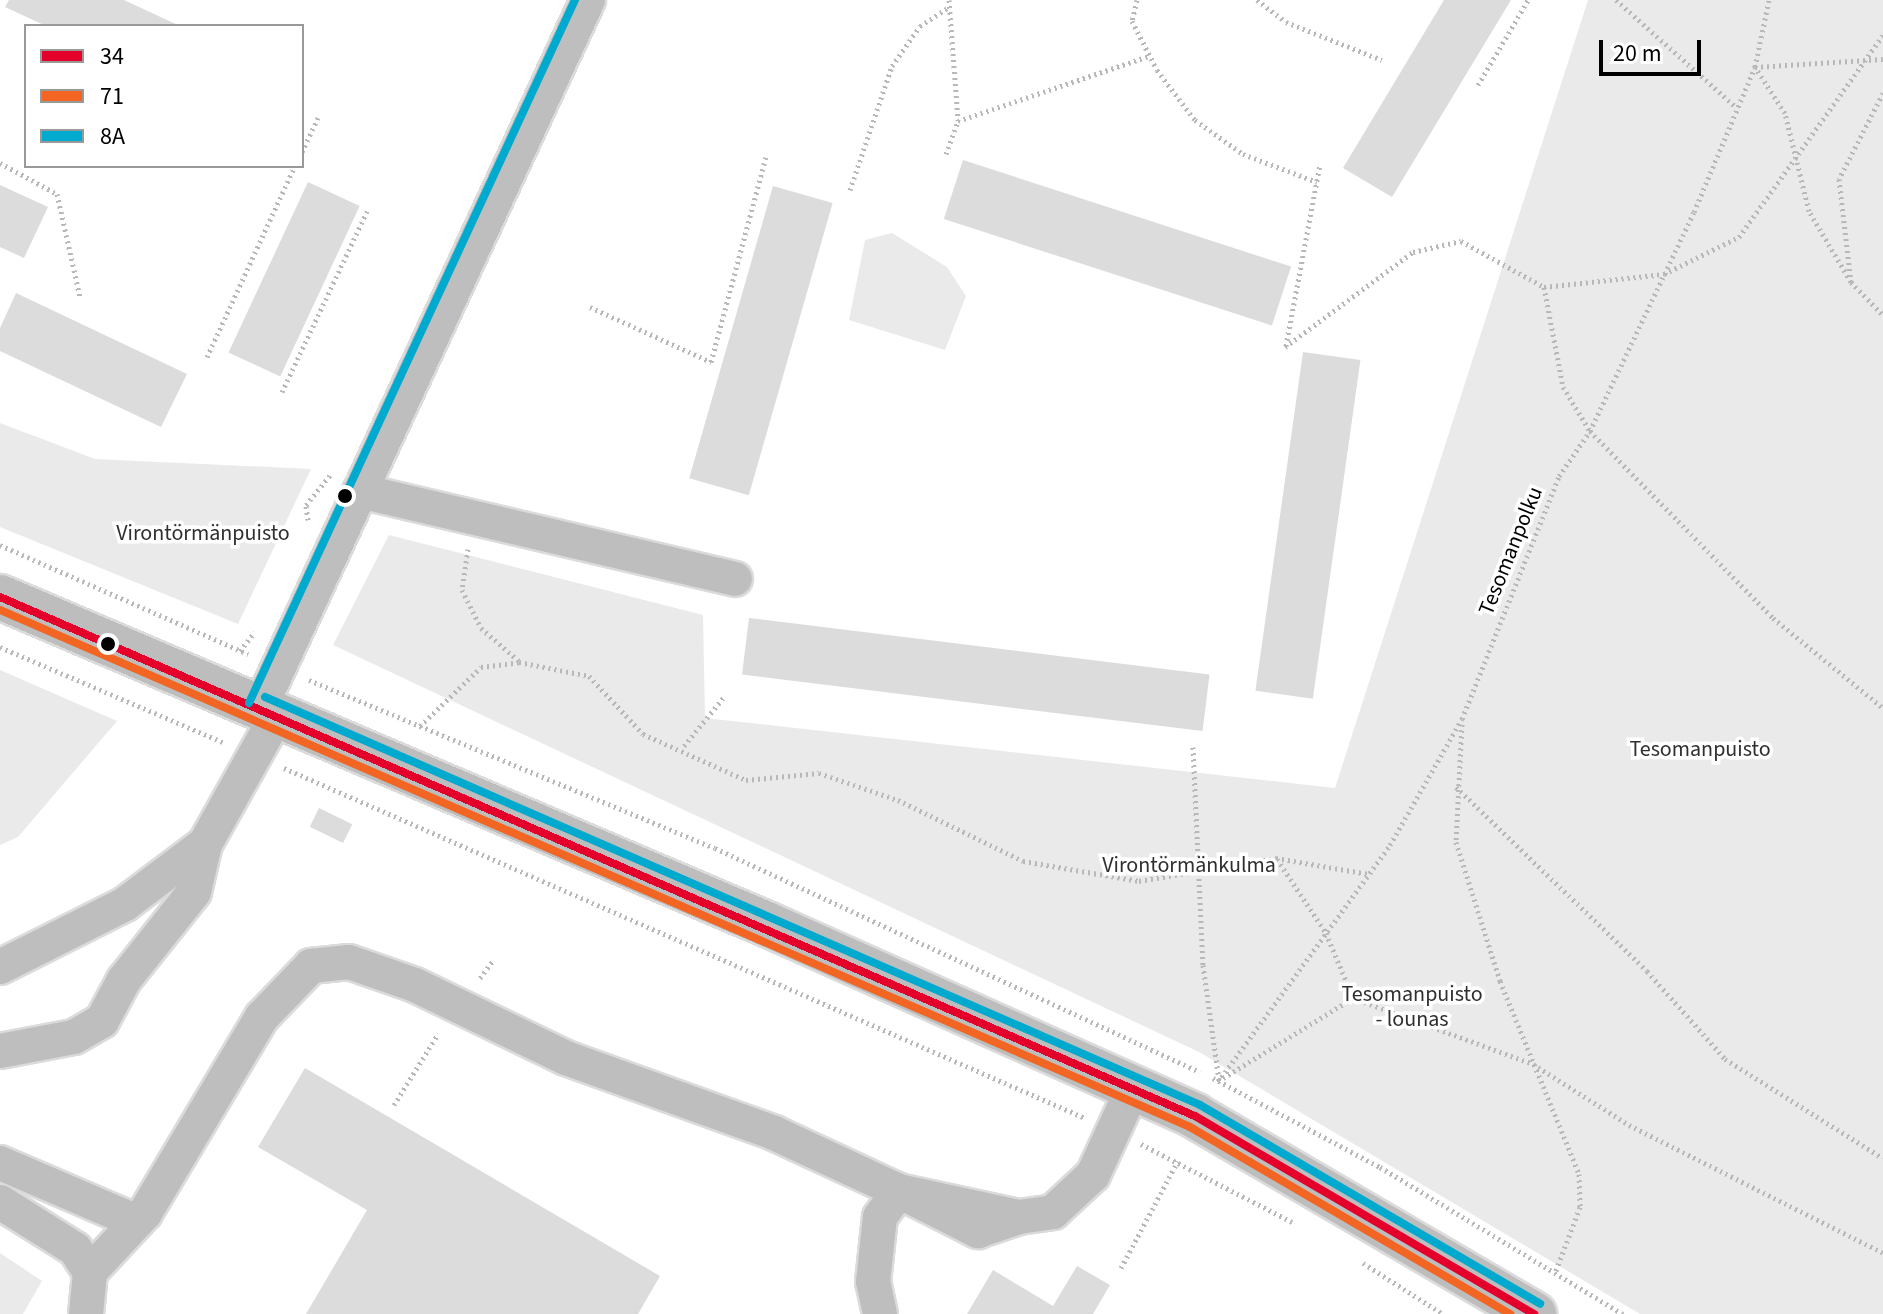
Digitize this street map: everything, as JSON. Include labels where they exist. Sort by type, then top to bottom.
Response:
[{"type":"main road","points":[[0,597],[1133,1088],[1534,1314]]},
{"type":"street","points":[[0,1051],[74,1037],[102,1021],[124,980],[194,892],[205,844],[255,756],[268,711],[360,491],[588,0]]},
{"type":"street","points":[[360,491],[472,523],[735,579]]},
{"type":"street","points":[[0,967],[125,904],[205,844]]},
{"type":"street","points":[[86,1314],[90,1272],[137,1222],[287,985],[311,966],[349,962],[899,1191],[1019,1217],[1053,1212],[1093,1175],[1133,1088]]},
{"type":"street","points":[[0,1163],[137,1222]]},
{"type":"street","points":[[880,1314],[873,1282],[880,1217],[899,1191]]},
{"type":"street","points":[[0,1202],[75,1249],[90,1272]]},
{"type":"path","points":[[946,154],[958,121],[949,0]]},
{"type":"path","points":[[1137,0],[1132,21],[1149,56],[1195,120],[1243,154],[1317,182]]},
{"type":"path","points":[[1257,0],[1286,22],[1382,60]]},
{"type":"path","points":[[1478,85],[1528,0]]},
{"type":"path","points":[[1616,0],[1735,106]]},
{"type":"path","name":"Tesomanpolku","points":[[1219,1081],[1369,874],[1462,719],[1559,476],[1590,431],[1664,274],[1735,106],[1755,67],[1769,0]]},
{"type":"path","points":[[850,190],[892,66],[920,26],[948,8]]},
{"type":"path","points":[[1320,165],[1285,347],[1413,252],[1461,241],[1544,287],[1664,274],[1739,237],[1883,35]]},
{"type":"path","points":[[958,121],[1149,56]]},
{"type":"path","points":[[1883,59],[1755,67],[1785,113],[1794,163],[1809,211],[1851,282],[1883,315]]},
{"type":"path","points":[[1851,282],[1839,179],[1883,93]]},
{"type":"path","points":[[304,148],[318,118]]},
{"type":"path","points":[[590,307],[711,362],[766,157]]},
{"type":"path","points":[[0,163],[57,194],[80,297]]},
{"type":"path","points":[[207,357],[294,168]]},
{"type":"path","points":[[282,392],[367,211]]},
{"type":"path","points":[[1544,287],[1563,387],[1590,431],[1773,618],[1883,708]]},
{"type":"path","points":[[472,523],[462,590],[481,628],[519,662]]},
{"type":"path","points":[[0,647],[1114,1132],[1178,1161],[1307,1230]]},
{"type":"path","points":[[420,726],[481,667],[519,662],[589,676],[643,734],[684,747],[746,780],[832,777],[898,800],[1023,861],[1139,881],[1200,874],[1276,858],[1369,874]]},
{"type":"path","points":[[684,747],[724,697]]},
{"type":"path","points":[[1462,719],[1456,787],[1456,842],[1533,1064],[1582,1190],[1555,1273]]},
{"type":"path","points":[[1193,747],[1200,874],[1219,1081],[1353,998]]},
{"type":"path","points":[[1456,787],[1647,971],[1725,1059],[1883,1158]]},
{"type":"path","points":[[1276,858],[1326,933],[1353,998],[1533,1064],[1629,1125],[1883,1253]]},
{"type":"path","points":[[1121,1268],[1178,1161]]},
{"type":"path","points":[[1349,1254],[1443,1314]]},
{"type":"green space","points":[[1588,0],[1883,0],[1883,1314],[1640,1314],[1199,1052],[333,645],[389,535],[703,615],[705,718],[1335,788]]},
{"type":"green space","points":[[892,233],[947,267],[966,296],[945,350],[849,320],[865,240]]},
{"type":"green space","name":"Virontörmänpuisto","points":[[0,423],[95,459],[311,469],[238,624],[0,527]]},
{"type":"green space","points":[[0,670],[117,721],[18,837],[0,845]]},
{"type":"green space","points":[[0,1253],[42,1281],[23,1314],[0,1314]]},
{"type":"building","points":[[9,0],[124,0],[176,24],[42,24],[5,7]]},
{"type":"building","points":[[1444,0],[1511,0],[1392,197],[1343,168]]},
{"type":"building","points":[[963,160],[1291,267],[1272,326],[944,219]]},
{"type":"building","points":[[308,182],[360,206],[280,376],[229,352]]},
{"type":"building","points":[[0,185],[48,207],[24,258],[0,247]]},
{"type":"building","points":[[773,186],[833,203],[749,495],[689,478]]},
{"type":"building","points":[[16,293],[187,374],[161,427],[0,351],[0,328]]},
{"type":"building","points":[[1303,352],[1360,360],[1313,699],[1255,691]]},
{"type":"building","points":[[749,618],[1210,675],[1203,731],[742,675]]},
{"type":"building","points":[[319,808],[352,824],[343,843],[310,827]]},
{"type":"building","points":[[305,1068],[660,1276],[638,1314],[306,1314],[367,1210],[258,1147]]},
{"type":"building","points":[[1077,1266],[1110,1285],[1093,1314],[967,1314],[993,1270],[1053,1306]]},
{"type":"transit line","name":"8A","points":[[249,703],[575,0]]},
{"type":"transit line","name":"34","points":[[0,597],[1195,1116],[1534,1314]]},
{"type":"transit line","name":"71","points":[[0,610],[1190,1127],[1510,1314]]},
{"type":"transit line","name":"8A","points":[[265,697],[1200,1105],[1540,1304]]},
{"type":"park label","name":"Tesomanpuisto","points":[[1700,750]]},
{"type":"park label","name":"Virontörmänkulma","points":[[1189,866]]},
{"type":"park label","name":"Tesomanpuisto - lounas","points":[[1412,1006]]}]
